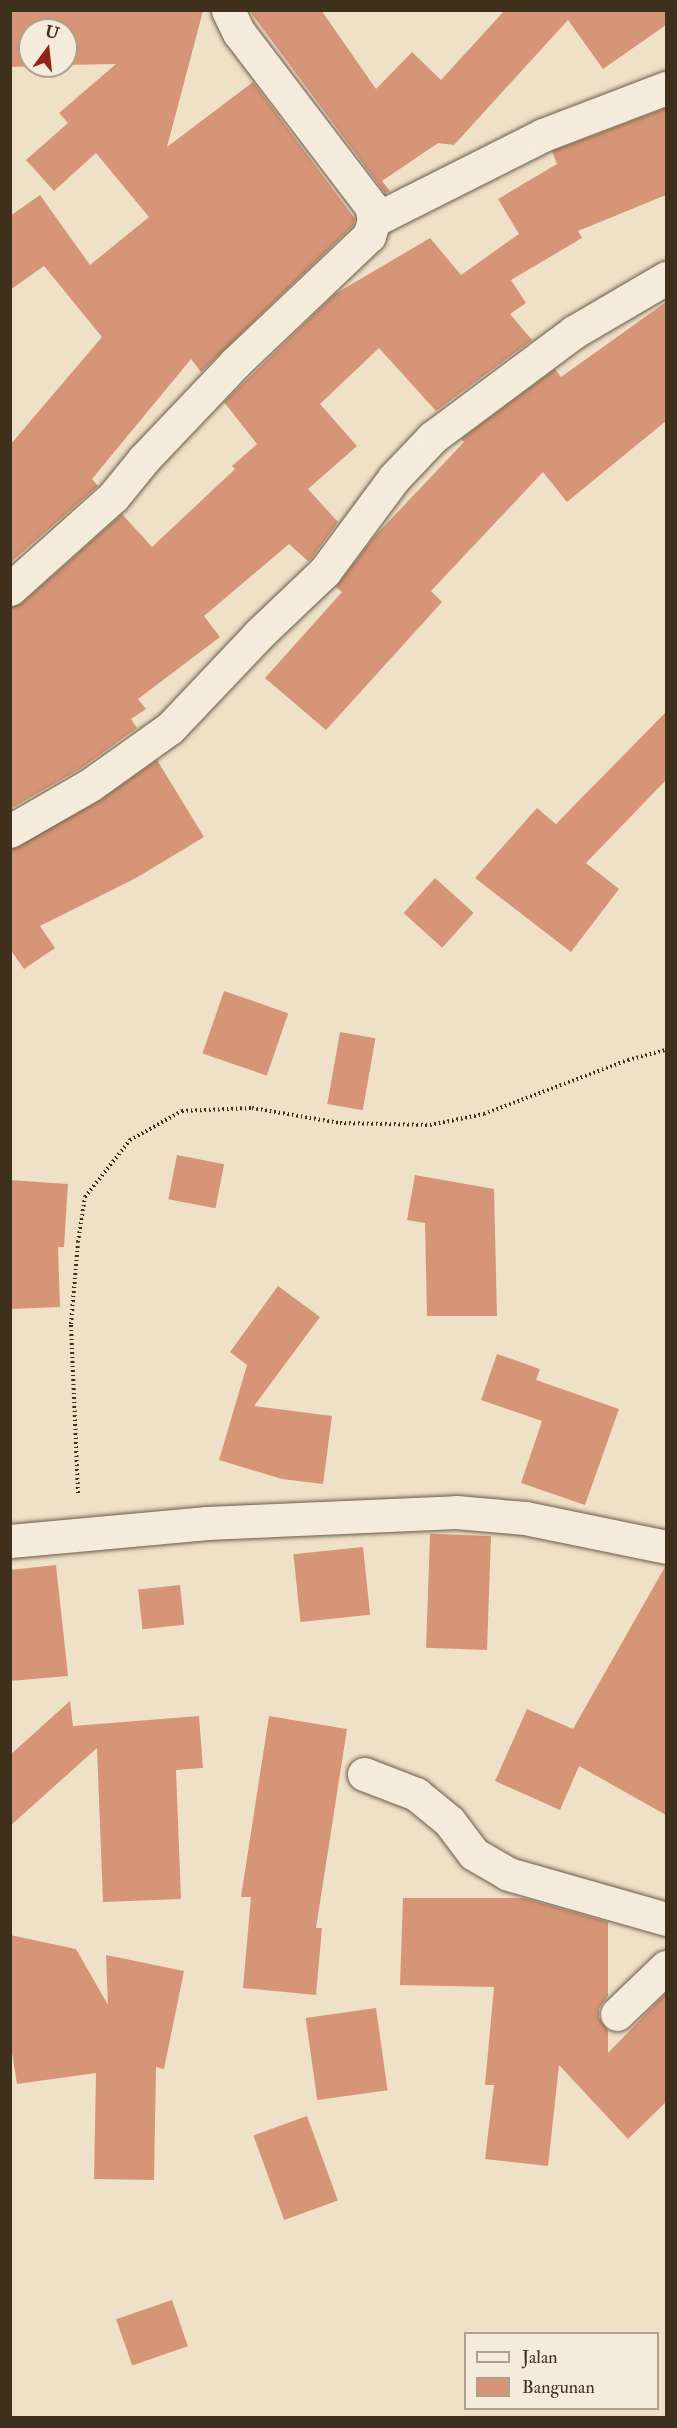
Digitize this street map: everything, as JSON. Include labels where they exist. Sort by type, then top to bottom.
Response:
[{"type":"street","points":[[10,589],[113,497],[144,459],[235,363],[355,252],[369,236],[374,220],[371,207],[239,33],[228,10]]},
{"type":"street","points":[[374,220],[543,135],[666,88]]},
{"type":"street","points":[[10,831],[90,785],[170,728],[260,633],[325,571],[394,478],[433,437],[574,332],[666,278]]},
{"type":"street","points":[[10,1541],[207,1523],[456,1512],[525,1518],[666,1547]]},
{"type":"street","points":[[363,1774],[417,1794],[449,1821],[474,1854],[508,1874],[666,1919]]},
{"type":"street","points":[[617,2014],[666,1967]]},
{"type":"path","points":[[79,1536],[71,1323],[78,1242],[85,1197],[130,1140],[182,1111],[252,1108],[340,1123],[430,1125],[484,1114],[628,1060],[666,1050]]},
{"type":"building","points":[[10,10],[203,11],[167,147],[253,82],[355,219],[353,226],[201,372],[191,359],[92,479],[98,486],[10,563],[10,445],[102,337],[44,266],[10,290],[10,216],[40,195],[90,265],[149,217],[96,153],[54,191],[26,160],[68,123],[59,113],[116,64],[78,65],[78,18],[18,18],[18,67],[10,67]]},
{"type":"building","points":[[249,10],[321,10],[376,89],[412,52],[441,80],[505,10],[666,10],[666,25],[603,69],[568,20],[454,145],[438,143],[382,181],[390,191],[385,193]]},
{"type":"building","points":[[666,108],[666,195],[578,231],[582,238],[511,280],[526,303],[510,314],[532,340],[436,411],[379,348],[320,404],[357,446],[308,489],[338,522],[311,559],[308,561],[289,544],[204,616],[220,637],[138,699],[146,709],[131,719],[137,728],[80,769],[10,809],[10,607],[22,603],[122,514],[152,547],[235,469],[232,466],[257,444],[224,402],[335,294],[430,238],[461,275],[519,234],[498,199],[557,164],[552,151]]},
{"type":"building","points":[[666,302],[666,421],[567,502],[543,472],[431,591],[442,602],[326,730],[265,678],[342,592],[336,587],[373,538],[464,442],[461,439],[555,369],[561,377]]},
{"type":"building","points":[[666,712],[666,780],[586,863],[619,889],[571,952],[475,878],[537,808],[556,824]]},
{"type":"building","points":[[157,760],[204,837],[136,878],[40,926],[55,948],[24,969],[10,949],[10,850],[99,801]]},
{"type":"building","points":[[435,878],[474,913],[442,948],[404,913]]},
{"type":"building","points":[[224,991],[288,1013],[267,1076],[203,1053]]},
{"type":"building","points":[[340,1032],[375,1038],[363,1110],[327,1104]]},
{"type":"building","points":[[177,1155],[224,1164],[216,1208],[168,1199]]},
{"type":"building","points":[[415,1175],[494,1189],[497,1316],[427,1316],[425,1223],[407,1220]]},
{"type":"building","points":[[10,1180],[68,1184],[64,1247],[58,1247],[60,1307],[10,1309]]},
{"type":"building","points":[[278,1286],[320,1317],[254,1406],[332,1416],[323,1484],[282,1479],[219,1460],[247,1365],[230,1352]]},
{"type":"building","points":[[497,1354],[540,1369],[536,1380],[619,1409],[585,1505],[521,1483],[542,1421],[481,1400]]},
{"type":"building","points":[[430,1534],[491,1536],[487,1650],[426,1648]]},
{"type":"building","points":[[363,1547],[370,1615],[300,1622],[293,1554]]},
{"type":"building","points":[[56,1565],[68,1676],[10,1681],[10,1570]]},
{"type":"building","points":[[666,1565],[666,1815],[579,1766],[560,1810],[495,1781],[527,1709],[573,1729]]},
{"type":"building","points":[[180,1585],[184,1625],[142,1629],[138,1589]]},
{"type":"building","points":[[70,1701],[73,1726],[199,1716],[203,1768],[176,1770],[181,1899],[103,1902],[97,1748],[10,1826],[10,1755]]},
{"type":"building","points":[[269,1716],[347,1729],[316,1928],[322,1928],[316,1995],[243,1988],[251,1897],[241,1897]]},
{"type":"building","points":[[403,1898],[523,1898],[608,1922],[608,1996],[599,2008],[599,2018],[608,2030],[608,2053],[666,1993],[666,2102],[628,2139],[559,2065],[548,2166],[485,2159],[494,2085],[485,2085],[494,1987],[400,1985]]},
{"type":"building","points":[[10,1935],[76,1949],[108,2005],[106,1955],[184,1971],[164,2069],[156,2067],[154,2180],[94,2179],[96,2073],[17,2084],[10,2040]]},
{"type":"building","points":[[376,2008],[388,2090],[317,2100],[306,2018]]},
{"type":"building","points":[[307,2116],[338,2201],[284,2220],[253,2135]]},
{"type":"building","points":[[172,2300],[188,2346],[132,2366],[116,2319]]}]
